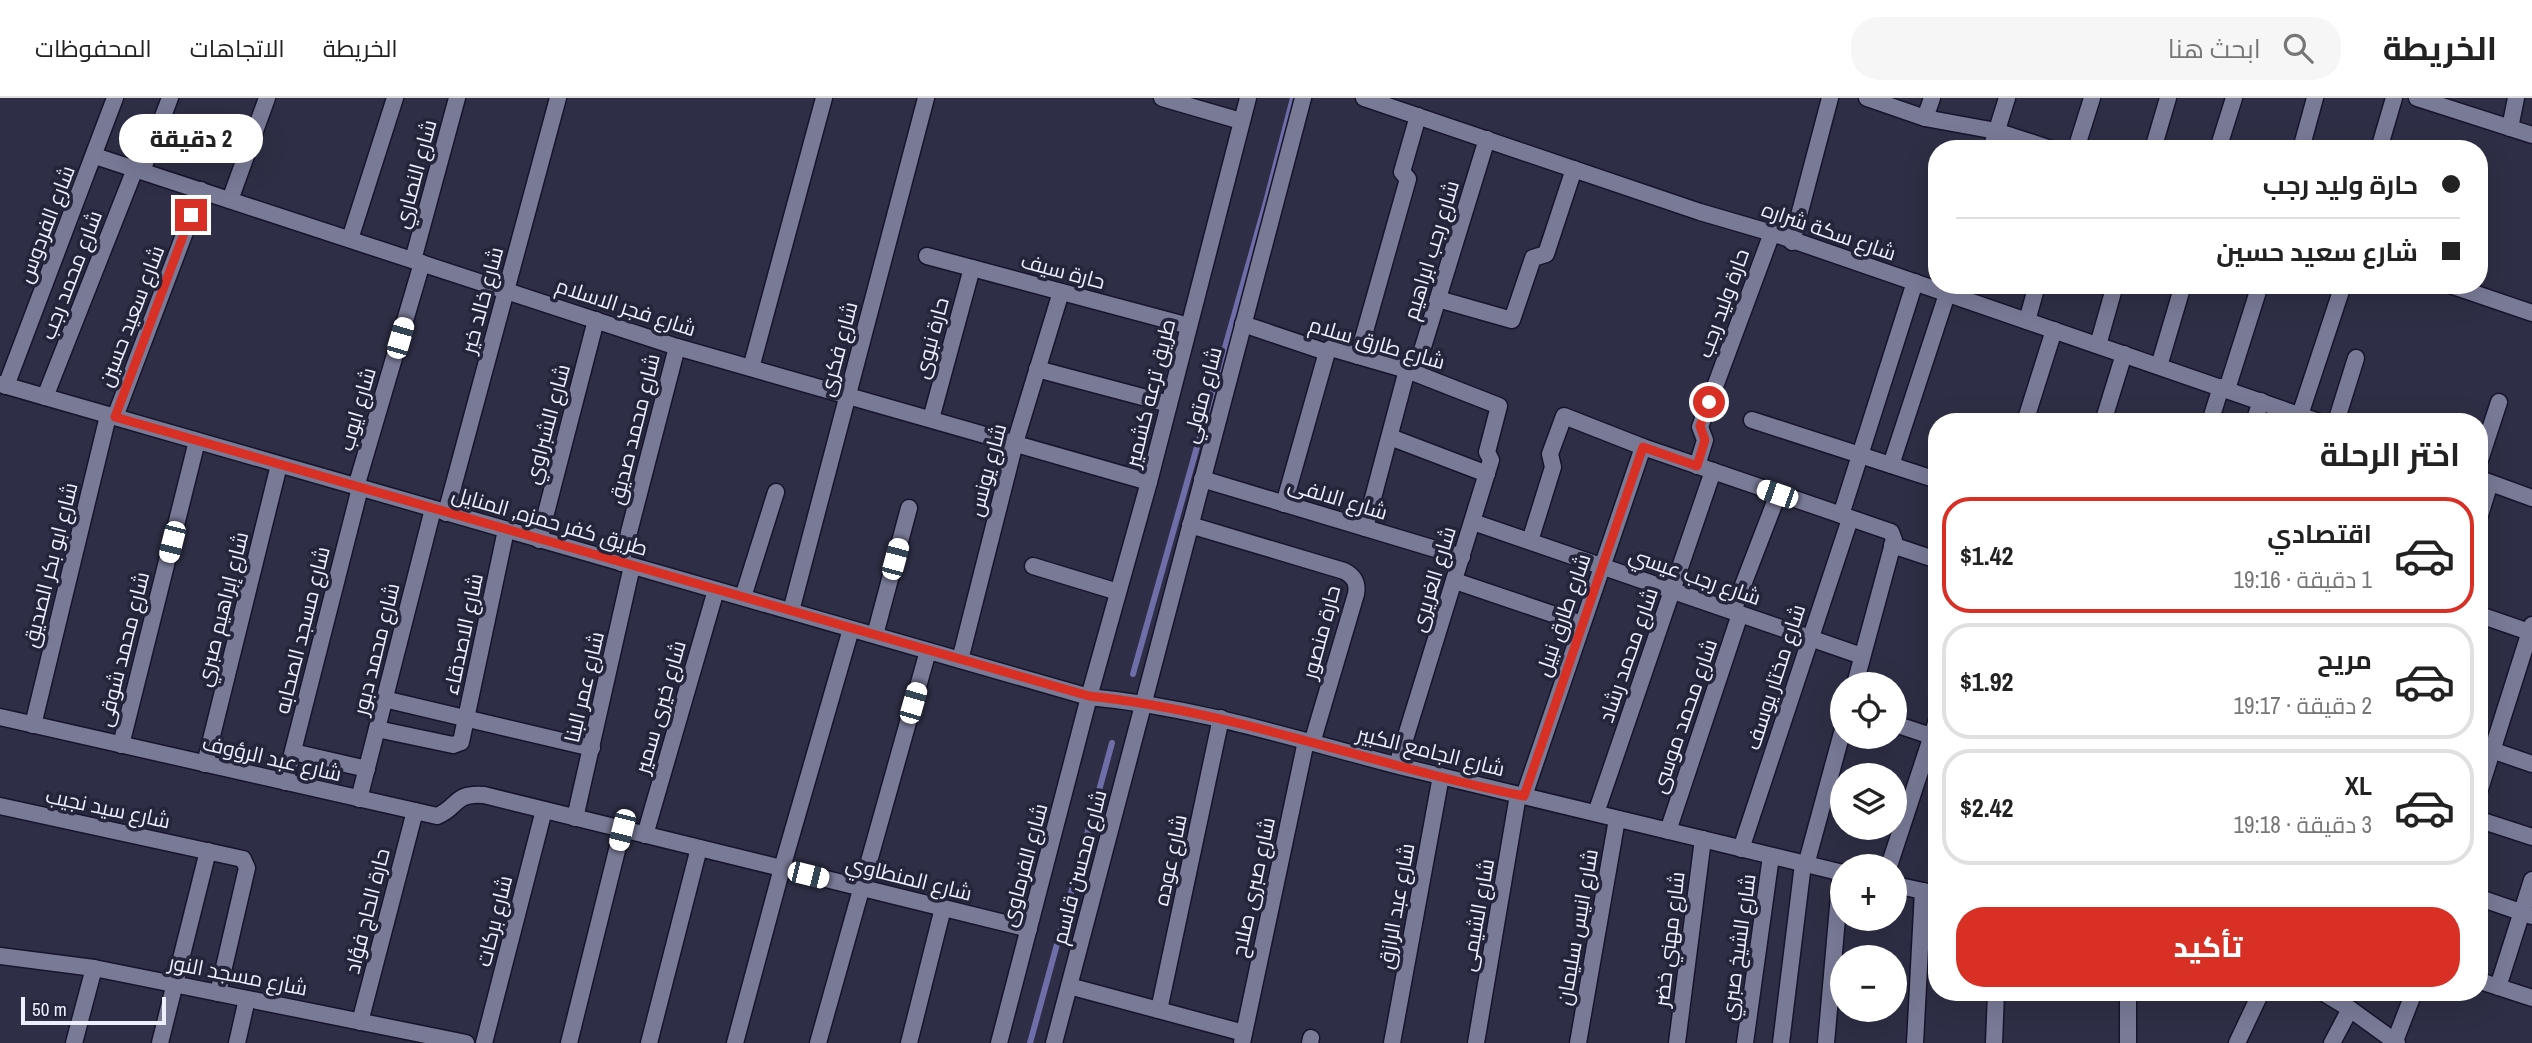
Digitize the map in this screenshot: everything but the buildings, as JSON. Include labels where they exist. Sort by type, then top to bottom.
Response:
[{"type":"street","name":"شارع الفردوس","points":[[3,385],[116,98]]},
{"type":"street","name":"شارع محمد رجب","points":[[46,397],[170,98]]},
{"type":"street","points":[[230,200],[267,98]]},
{"type":"street","points":[[350,239],[396,98]]},
{"type":"street","name":"شارع النصاري","points":[[417,262],[457,98]]},
{"type":"street","name":"شارع خالد خير","points":[[440,511],[506,290],[558,98]]},
{"type":"street","points":[[751,368],[824,98]]},
{"type":"street","name":"شارع فكرى","points":[[791,611],[926,98]]},
{"type":"street","points":[[1162,98],[1241,121]]},
{"type":"street","name":"طريق ترعه كشمير","points":[[1089,696],[1149,482],[1248,98]]},
{"type":"street","name":"شارع متولي","points":[[1144,702],[1303,98]]},
{"type":"street","name":"شارع سكة شراره","points":[[1364,98],[1700,212],[1928,285]]},
{"type":"street","points":[[1792,242],[1830,98]]},
{"type":"street","points":[[1867,98],[1925,118],[1996,131],[2024,140]]},
{"type":"street","points":[[1925,118],[1932,98]]},
{"type":"street","points":[[1994,140],[2007,98]]},
{"type":"street","points":[[2079,140],[2092,98]]},
{"type":"street","points":[[2156,140],[2168,98]]},
{"type":"street","points":[[2221,140],[2234,98]]},
{"type":"street","points":[[2303,140],[2315,98]]},
{"type":"street","points":[[2382,140],[2394,98]]},
{"type":"street","points":[[2417,98],[2532,135]]},
{"type":"street","points":[[2510,128],[2516,98]]},
{"type":"street","points":[[1358,356],[1408,180],[1402,172],[1419,116]]},
{"type":"street","name":"شارع رجب ابراهيم","points":[[1365,528],[1390,437],[1438,299],[1486,139]]},
{"type":"street","name":"شارع فجر الاسلام","points":[[95,156],[677,346],[1149,482]]},
{"type":"street","points":[[1438,299],[1512,320],[1533,258],[1546,254],[1574,169]]},
{"type":"street","name":"شارع سعيد حسين","points":[[111,416],[201,190]]},
{"type":"street","name":"حارة وليد رجب","points":[[1705,469],[1705,440],[1700,426],[1772,233]]},
{"type":"street","name":"حارة سيف","points":[[926,256],[1189,326]]},
{"type":"street","name":"شارع ايوب","points":[[358,488],[417,262]]},
{"type":"street","name":"حارة نبوى","points":[[931,419],[972,268]]},
{"type":"street","name":"شارع مختار يوسف","points":[[1741,849],[1809,637],[1845,517],[1860,455],[1915,282]]},
{"type":"street","name":"شارع يونس","points":[[960,660],[1014,443],[1061,292]]},
{"type":"street","points":[[1891,465],[1947,294]]},
{"type":"street","name":"شارع سكة شراره","points":[[1961,294],[2027,321],[2294,413]]},
{"type":"street","points":[[2027,321],[2035,294]]},
{"type":"street","points":[[2098,345],[2112,294]]},
{"type":"street","points":[[2159,366],[2180,294]]},
{"type":"street","points":[[2214,413],[2257,294]]},
{"type":"street","points":[[2301,413],[2340,294]]},
{"type":"street","points":[[2476,294],[2532,313]]},
{"type":"street","name":"شارع الشبراوي","points":[[539,540],[596,320]]},
{"type":"street","name":"شارع طارق سلام","points":[[1243,324],[1327,352],[1331,348],[1411,371],[1499,406]]},
{"type":"street","points":[[2028,413],[2054,330]]},
{"type":"street","name":"شارع محمد صديق","points":[[627,564],[677,346]]},
{"type":"street","points":[[1284,504],[1327,352]]},
{"type":"street","points":[[2106,413],[2124,354]]},
{"type":"street","points":[[2339,413],[2356,358]]},
{"type":"street","points":[[1037,369],[1169,404]]},
{"type":"street","name":"طريق كفر حمزه, المنايل","points":[[3,385],[1089,696]]},
{"type":"street","points":[[2257,413],[2261,401]]},
{"type":"street","points":[[2488,436],[2499,402]]},
{"type":"street","name":"شارع الغريرى","points":[[1397,765],[1491,460],[1487,452],[1499,406]]},
{"type":"street","name":"شارع ابو بكر الصديق","points":[[33,725],[111,416]]},
{"type":"street","points":[[1530,541],[1553,467],[1549,454],[1564,416],[1705,469],[1891,532],[1894,537],[1858,672]]},
{"type":"street","points":[[1752,420],[1928,477]]},
{"type":"street","points":[[1390,437],[1487,474]]},
{"type":"street","name":"شارع محمد شوقى","points":[[121,746],[197,441]]},
{"type":"street","name":"شارع طارق نبيل","points":[[1521,795],[1643,447]]},
{"type":"street","name":"شارع إبراهيم صبري","points":[[205,764],[279,465]]},
{"type":"street","name":"شارع محمد رشاد","points":[[1596,813],[1672,590],[1705,469]]},
{"type":"street","name":"شارع الالفى","points":[[1202,479],[1462,557]]},
{"type":"street","points":[[2488,482],[2532,498]]},
{"type":"street","name":"شارع مسجد الصحابه","points":[[285,782],[358,488]]},
{"type":"street","points":[[743,597],[776,492]]},
{"type":"street","name":"شارع محمد موسى","points":[[1668,831],[1777,494]]},
{"type":"street","points":[[875,635],[909,508]]},
{"type":"street","name":"شارع محمد دبور","points":[[359,799],[384,699],[440,511]]},
{"type":"street","name":"شارع رجب عيسي","points":[[1473,522],[1862,656]]},
{"type":"street","name":"حارة منصور","points":[[1190,525],[1344,571],[1356,582],[1356,594],[1309,742]]},
{"type":"street","name":"شارع الاصدقاء","points":[[377,729],[456,745],[461,742],[506,530]]},
{"type":"street","points":[[1892,545],[1928,557]]},
{"type":"street","name":"شارع عمر البنا","points":[[575,818],[592,748],[627,564]]},
{"type":"street","points":[[1033,566],[1118,592]]},
{"type":"street","points":[[1455,581],[1582,624]]},
{"type":"street","name":"شارع خيرى سمير","points":[[645,835],[716,590]]},
{"type":"street","points":[[2488,617],[2531,630],[2488,743]]},
{"type":"street","points":[[735,1043],[851,629]]},
{"type":"street","points":[[818,1043],[929,651]]},
{"type":"street","name":"شارع الجامع الكبير","points":[[1089,696],[1144,702],[1222,718],[1397,765],[1830,870]]},
{"type":"street","name":"شارع الفرماوى","points":[[999,1043],[1089,696]]},
{"type":"street","points":[[384,699],[592,748]]},
{"type":"street","name":"شارع محسن قاسم","points":[[1054,1043],[1144,702]]},
{"type":"street","name":"شارع عبد الرؤوف","points":[[0,717],[437,816],[459,799],[475,794],[544,810]]},
{"type":"street","name":"شارع عوده","points":[[1159,1010],[1222,718]]},
{"type":"street","points":[[1907,728],[1928,735]]},
{"type":"street","name":"شارع صبرى صلاح","points":[[1243,1038],[1309,742]]},
{"type":"street","points":[[1781,1043],[1805,864],[1837,749]]},
{"type":"street","points":[[2488,749],[2532,764]]},
{"type":"street","points":[[293,752],[367,769]]},
{"type":"street","points":[[1893,854],[1928,754]]},
{"type":"street","name":"شارع عبد الرازق","points":[[1392,1043],[1441,776]]},
{"type":"street","name":"شارع الشيمى","points":[[1476,1043],[1521,795]]},
{"type":"street","name":"شارع سيد نجيب","points":[[0,806],[243,859],[247,865],[218,993]]},
{"type":"street","name":"شارع المنطاوي","points":[[544,810],[1029,929]]},
{"type":"street","name":"شارع بركات","points":[[484,1043],[544,810]]},
{"type":"street","name":"حارة الحاج فؤاد","points":[[360,1022],[415,811]]},
{"type":"street","name":"شارع انيس سليمان","points":[[1578,1043],[1617,819]]},
{"type":"street","points":[[2488,823],[2532,837]]},
{"type":"street","points":[[569,1043],[622,830]]},
{"type":"street","name":"شارع مهني خضر","points":[[1677,1043],[1703,839]]},
{"type":"street","points":[[649,1043],[698,848]]},
{"type":"street","points":[[160,1043],[208,851]]},
{"type":"street","name":"شارع الشيخ صبري","points":[[1745,1043],[1771,856]]},
{"type":"street","points":[[2498,987],[2527,914],[2532,880]]},
{"type":"street","points":[[1907,888],[1928,893]]},
{"type":"street","points":[[2488,901],[2527,914]]},
{"type":"street","points":[[909,1043],[943,908]]},
{"type":"street","points":[[1916,1043],[1928,914]]},
{"type":"street","points":[[1826,1043],[1837,931]]},
{"type":"street","name":"شارع مسجد النور","points":[[0,956],[94,968],[360,1022],[406,1037],[455,1042]]},
{"type":"street","points":[[74,1043],[94,968]]},
{"type":"street","points":[[2488,984],[2532,998]]},
{"type":"street","points":[[1069,986],[1159,1010],[1243,1038]]},
{"type":"street","points":[[237,1043],[247,999]]},
{"type":"street","points":[[1994,1043],[1996,1001]]},
{"type":"street","points":[[2127,1001],[2128,1043]]},
{"type":"street","points":[[2237,1043],[2258,1001]]},
{"type":"street","points":[[2338,1001],[2396,1042],[2411,1001]]},
{"type":"street","points":[[2332,1043],[2350,1009]]},
{"type":"waterway","points":[[1133,674],[1293,98]]},
{"type":"waterway","points":[[1030,1043],[1112,743]]},
{"type":"route","points":[[191,215],[115,417],[1089,696],[1144,702],[1222,718],[1524,796],[1643,447],[1697,466],[1705,440],[1700,426],[1709,402]]}]
